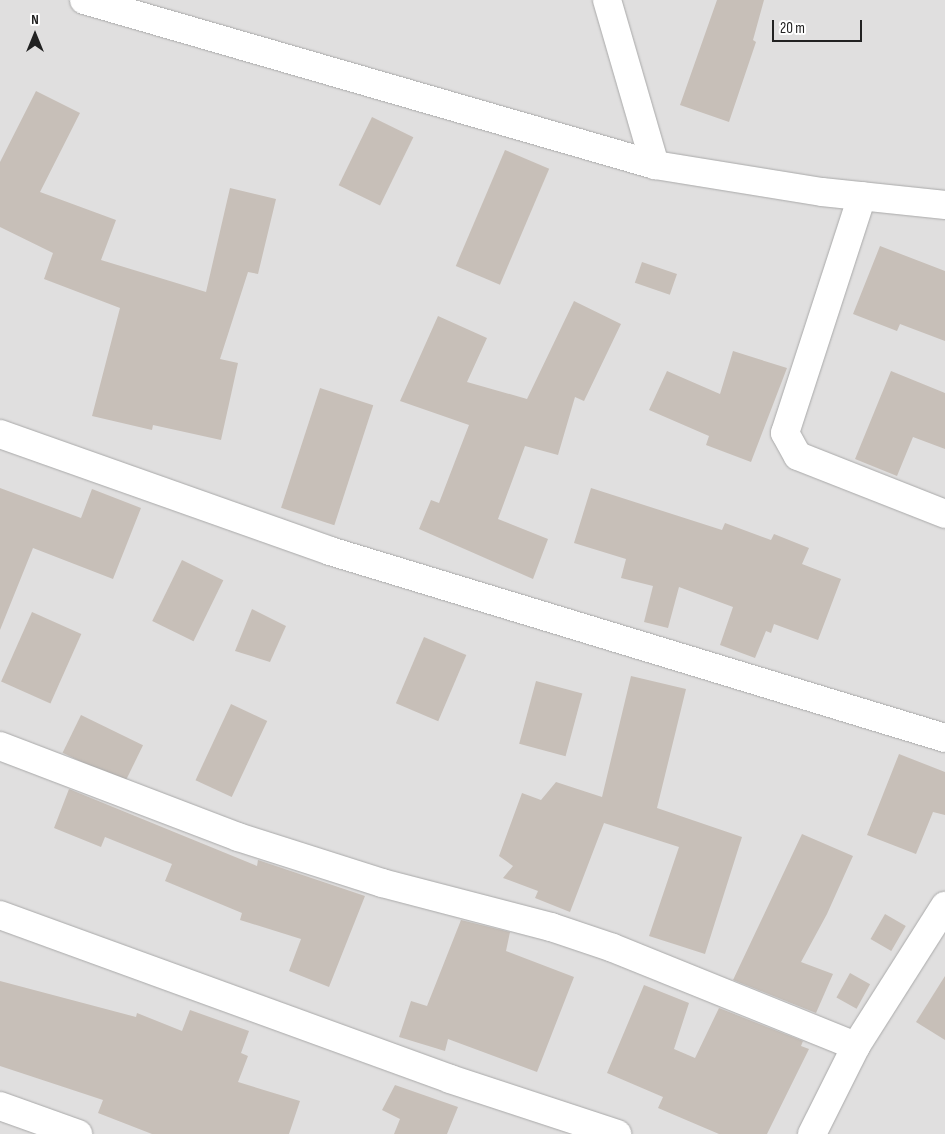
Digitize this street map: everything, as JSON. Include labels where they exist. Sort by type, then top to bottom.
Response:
[{"type":"street","points":[[84,0],[655,165],[862,196],[945,205]]},
{"type":"street","points":[[607,0],[655,165]]},
{"type":"street","points":[[862,196],[785,434],[798,456],[945,514]]},
{"type":"street","points":[[0,434],[330,550],[945,738]]},
{"type":"street","points":[[0,746],[238,837],[382,883],[551,927],[614,948],[856,1046]]},
{"type":"street","points":[[812,1134],[856,1046],[945,906]]},
{"type":"street","points":[[0,916],[450,1079],[617,1134]]},
{"type":"street","points":[[0,1106],[78,1134]]},
{"type":"shaded area","points":[[0,0],[945,0],[945,1134],[0,1134]]},
{"type":"building","points":[[717,0],[764,0],[753,40],[756,42],[729,122],[680,105]]},
{"type":"building","points":[[36,91],[80,113],[40,192],[116,220],[101,260],[206,292],[230,188],[276,199],[258,274],[248,272],[220,359],[238,363],[221,440],[153,425],[152,430],[92,416],[120,308],[44,279],[53,253],[0,227],[0,162]]},
{"type":"building","points":[[372,117],[413,137],[380,205],[339,185]]},
{"type":"building","points":[[505,150],[549,169],[500,285],[456,266]]},
{"type":"building","points":[[880,246],[945,271],[945,341],[900,324],[897,331],[853,314]]},
{"type":"building","points":[[642,262],[677,274],[670,295],[635,283]]},
{"type":"building","points":[[574,301],[621,324],[584,401],[575,397],[558,455],[525,446],[498,519],[548,539],[533,579],[419,529],[431,500],[439,503],[469,425],[400,401],[438,316],[487,338],[467,382],[527,399]]},
{"type":"building","points":[[733,351],[787,368],[751,462],[706,445],[709,436],[649,410],[667,371],[720,394]]},
{"type":"building","points":[[891,371],[945,393],[945,449],[913,437],[897,476],[855,459]]},
{"type":"building","points":[[320,388],[373,405],[334,525],[281,508]]},
{"type":"building","points":[[0,488],[81,518],[92,489],[141,508],[113,579],[33,548],[0,630]]},
{"type":"building","points":[[591,488],[722,530],[725,523],[771,540],[774,534],[809,548],[802,564],[841,579],[818,640],[774,624],[771,633],[766,631],[755,658],[720,645],[733,607],[679,587],[668,628],[644,622],[653,586],[621,578],[626,559],[574,543]]},
{"type":"building","points":[[182,560],[223,580],[194,641],[152,621]]},
{"type":"building","points":[[252,609],[286,626],[270,662],[235,651]]},
{"type":"building","points":[[32,612],[81,634],[50,703],[1,681]]},
{"type":"building","points":[[424,637],[466,655],[438,721],[396,703]]},
{"type":"building","points":[[631,676],[686,689],[657,808],[742,837],[705,954],[649,936],[679,847],[604,823],[570,912],[535,898],[538,891],[503,878],[513,866],[499,856],[522,793],[541,800],[556,782],[602,797]]},
{"type":"building","points":[[536,681],[582,693],[566,756],[519,744]]},
{"type":"building","points":[[231,704],[267,721],[232,797],[196,780]]},
{"type":"building","points":[[81,715],[143,745],[125,783],[63,753]]},
{"type":"building","points":[[899,754],[945,772],[945,815],[933,812],[916,854],[867,835]]},
{"type":"building","points":[[69,789],[257,866],[258,860],[365,896],[329,987],[289,971],[301,939],[240,920],[242,913],[165,881],[172,864],[105,837],[101,847],[54,828]]},
{"type":"building","points":[[802,834],[853,856],[827,914],[801,962],[833,974],[816,1013],[733,980]]},
{"type":"building","points":[[885,914],[906,926],[891,951],[870,939]]},
{"type":"building","points":[[461,920],[510,932],[506,951],[574,977],[537,1072],[448,1039],[445,1051],[399,1037],[411,1001],[427,1006]]},
{"type":"building","points":[[850,973],[870,984],[857,1009],[836,997]]},
{"type":"building","points":[[945,976],[945,1040],[916,1022]]},
{"type":"building","points":[[0,981],[136,1017],[137,1013],[182,1031],[190,1010],[249,1031],[241,1053],[248,1056],[238,1082],[300,1101],[289,1134],[152,1134],[98,1113],[103,1100],[0,1066]]},
{"type":"building","points":[[644,985],[689,1003],[674,1049],[695,1058],[719,1008],[803,1041],[801,1046],[809,1049],[767,1134],[719,1134],[658,1108],[663,1097],[607,1073]]},
{"type":"building","points":[[395,1085],[458,1107],[447,1134],[394,1134],[400,1119],[382,1110]]}]
